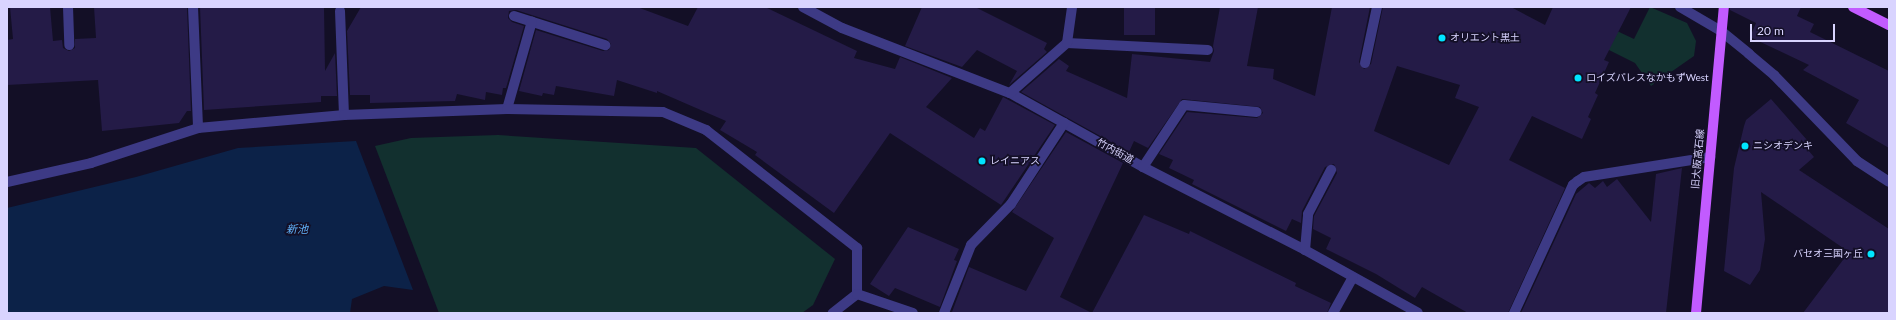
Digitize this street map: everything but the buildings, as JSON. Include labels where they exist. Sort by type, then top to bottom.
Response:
[{"type":"main road","name":"旧大阪高石線","points":[[1696,313],[1724,7]]},
{"type":"main road","points":[[1853,7],[1889,25]]},
{"type":"street","points":[[68,7],[70,45]]},
{"type":"street","points":[[193,7],[198,128]]},
{"type":"street","name":"竹内街道","points":[[803,7],[842,28],[1010,93],[1143,167],[1305,250],[1418,313]]},
{"type":"street","points":[[1010,93],[1067,43],[1072,7]]},
{"type":"street","points":[[1365,63],[1377,7]]},
{"type":"street","points":[[1680,7],[1721,32],[1774,75],[1857,161],[1889,182]]},
{"type":"street","points":[[340,11],[344,115]]},
{"type":"street","points":[[514,16],[605,45]]},
{"type":"street","points":[[507,109],[532,22]]},
{"type":"street","points":[[1067,43],[1208,50]]},
{"type":"street","points":[[1143,167],[1184,105],[1257,112]]},
{"type":"street","points":[[7,182],[92,163],[198,128],[344,115],[507,109],[663,112],[706,130],[857,248],[857,294]]},
{"type":"street","points":[[944,313],[971,245],[1011,204],[1064,123]]},
{"type":"street","points":[[1514,313],[1573,185],[1578,181],[1584,177],[1710,158]]},
{"type":"street","points":[[1305,250],[1308,214],[1331,170]]},
{"type":"street","points":[[1333,313],[1353,276]]},
{"type":"street","points":[[857,294],[912,313]]},
{"type":"street","points":[[833,313],[857,294]]},
{"type":"green space","points":[[1650,7],[1687,23],[1696,41],[1694,56],[1651,86],[1635,63],[1607,49],[1617,31],[1634,39]]},
{"type":"green space","points":[[498,135],[696,148],[835,259],[813,305],[802,313],[439,313],[375,146],[411,138]]},
{"type":"water","name":"新池","points":[[356,141],[413,290],[384,286],[352,299],[350,313],[7,313],[7,208],[136,177],[238,148]]},
{"type":"place","name":"オリエント黒土","points":[[1442,38]]},
{"type":"place","name":"ロイズパレスなかもずWest","points":[[1578,78]]},
{"type":"place","name":"ニシオデンキ","points":[[1745,146]]},
{"type":"place","name":"レイニアス","points":[[982,161]]},
{"type":"place","name":"パセオ三国ヶ丘","points":[[1871,254]]}]
